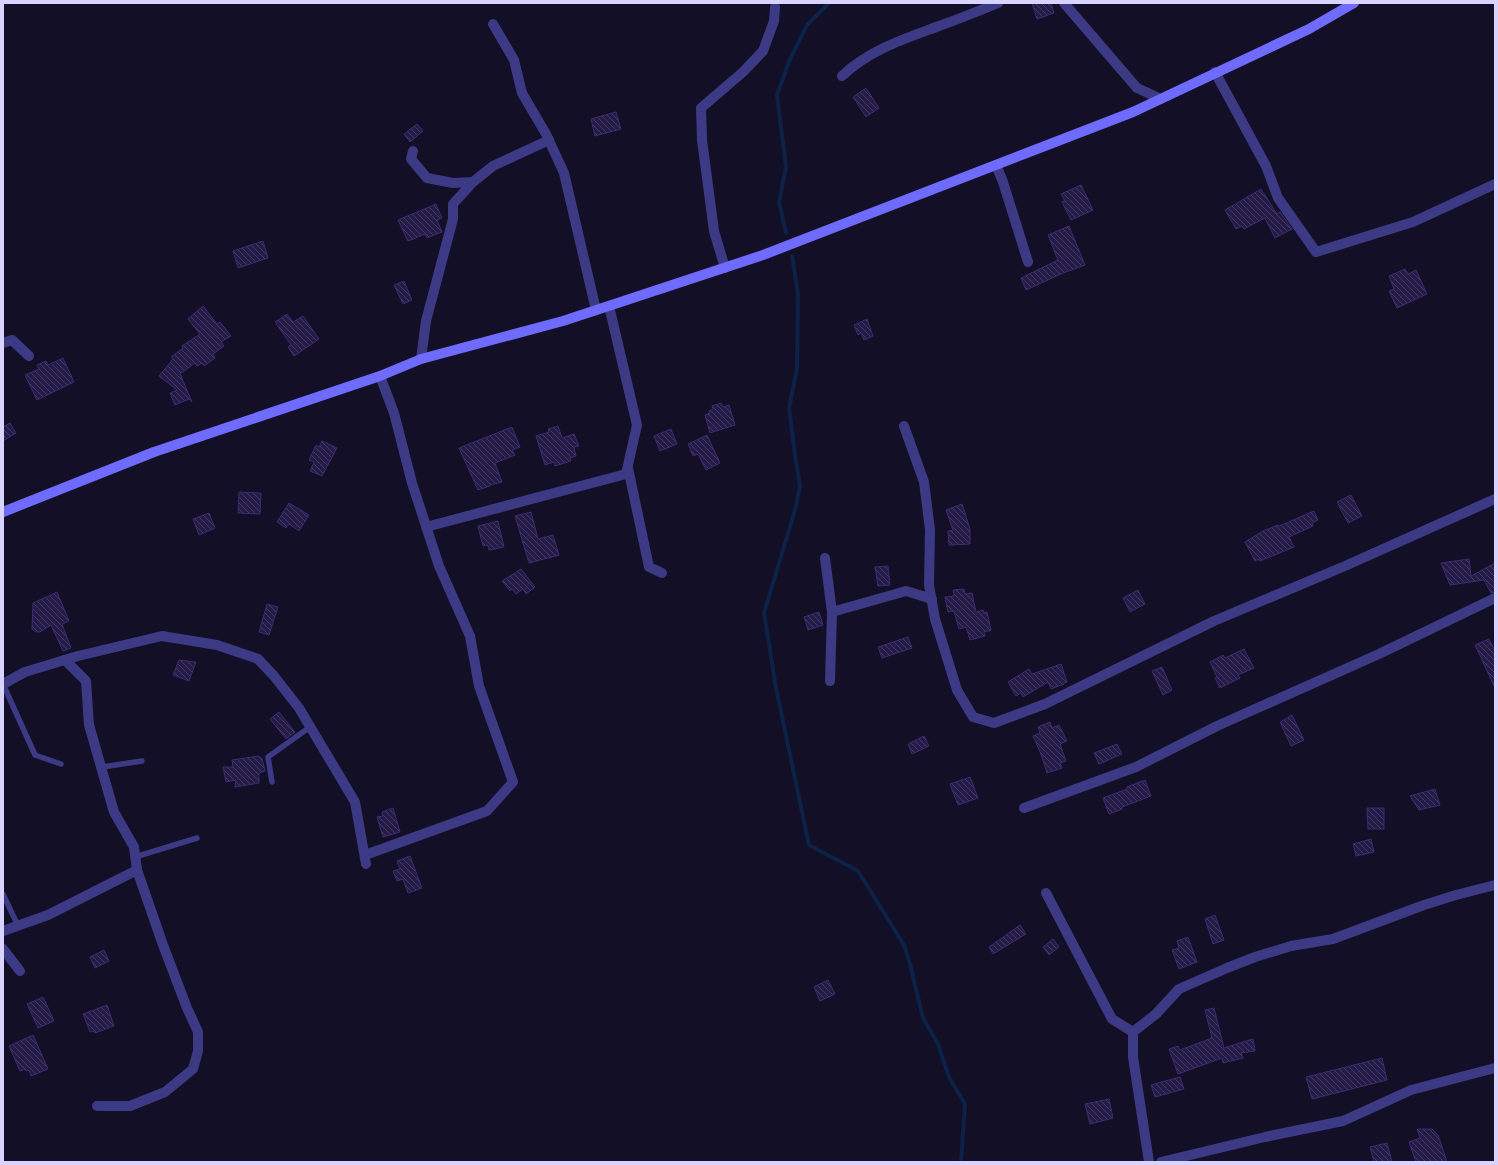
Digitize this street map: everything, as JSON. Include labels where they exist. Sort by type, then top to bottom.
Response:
[{"type":"street","points":[[842,76],[854,65],[890,44],[998,3]]},
{"type":"street","points":[[1064,3],[1137,88],[1160,99]]},
{"type":"street","points":[[3,512],[154,452],[380,376],[421,359],[563,321],[784,247],[1133,112],[1214,72],[1309,29],[1354,3]]},
{"type":"street","points":[[725,268],[714,231],[702,140],[701,108],[743,72],[763,51],[774,21],[775,7]]},
{"type":"street","points":[[492,24],[514,60],[522,93],[549,140],[564,173],[596,310]]},
{"type":"street","points":[[1214,72],[1266,166],[1278,198],[1316,252],[1413,222],[1495,184]]},
{"type":"street","points":[[421,359],[426,321],[453,219],[453,204],[474,182],[493,166],[549,140]]},
{"type":"street","points":[[413,151],[411,159],[427,178],[453,183],[474,182]]},
{"type":"street","points":[[996,165],[1028,262]]},
{"type":"street","points":[[426,527],[626,474],[637,425],[609,306]]},
{"type":"street","points":[[3,343],[12,340],[29,356]]},
{"type":"street","points":[[3,684],[25,672],[65,660],[162,636],[217,645],[258,658],[295,703],[355,802],[366,860],[487,811],[513,782],[479,686],[470,636],[439,566],[412,483],[394,413],[380,376]]},
{"type":"street","points":[[904,426],[924,482],[930,530],[929,585],[935,619],[957,690],[973,716],[994,723],[1046,704],[1214,621],[1345,566],[1495,499]]},
{"type":"street","points":[[628,466],[649,567],[662,573]]},
{"type":"street","points":[[825,558],[832,612],[830,680]]},
{"type":"street","points":[[832,612],[906,591],[932,599]]},
{"type":"street","points":[[1024,808],[1136,767],[1217,726],[1379,654],[1495,598]]},
{"type":"street","points":[[65,660],[86,681],[88,725],[102,767],[114,812],[134,847],[137,870],[163,945],[187,1008],[198,1032],[198,1051],[193,1069],[165,1092],[130,1106],[97,1106]]},
{"type":"street","points":[[3,931],[48,915],[137,870]]},
{"type":"street","points":[[1133,1032],[1156,1014],[1179,989],[1255,956],[1291,946],[1333,939],[1424,904],[1456,894],[1495,885]]},
{"type":"street","points":[[1046,893],[1112,1019],[1133,1032]]},
{"type":"street","points":[[3,949],[20,971]]},
{"type":"street","points":[[1133,1032],[1133,1057],[1149,1162]]},
{"type":"street","points":[[1161,1162],[1265,1137],[1343,1121],[1411,1090],[1495,1068]]},
{"type":"lane","points":[[3,684],[35,755],[61,764]]},
{"type":"lane","points":[[272,782],[268,757],[310,727]]},
{"type":"lane","points":[[102,767],[142,762]]},
{"type":"lane","points":[[135,858],[197,838]]},
{"type":"lane","points":[[3,894],[18,926]]},
{"type":"building","points":[[1032,3],[1051,3],[1054,13],[1037,19]]},
{"type":"building","points":[[866,88],[879,108],[866,117],[853,97]]},
{"type":"building","points":[[616,112],[621,129],[595,136],[591,119]]},
{"type":"building","points":[[417,124],[423,131],[410,142],[404,134]]},
{"type":"building","points":[[1081,185],[1093,210],[1071,220],[1062,202],[1065,201],[1061,194]]},
{"type":"building","points":[[1261,189],[1277,214],[1280,212],[1292,229],[1275,238],[1265,218],[1244,229],[1242,226],[1236,229],[1225,210]]},
{"type":"building","points":[[436,204],[442,218],[437,220],[442,232],[427,238],[425,234],[408,241],[398,220]]},
{"type":"building","points":[[1069,226],[1085,265],[1063,273],[1026,290],[1021,278],[1058,260],[1048,235]]},
{"type":"building","points":[[263,241],[268,258],[238,268],[233,251]]},
{"type":"building","points":[[1405,269],[1408,274],[1416,270],[1427,294],[1397,308],[1389,291],[1394,289],[1389,276]]},
{"type":"building","points":[[404,281],[412,300],[403,304],[394,285]]},
{"type":"building","points":[[203,306],[217,324],[220,322],[231,336],[221,342],[224,346],[213,354],[215,358],[204,366],[202,363],[197,366],[195,363],[180,374],[192,402],[189,399],[175,405],[170,393],[177,390],[159,376],[173,359],[171,357],[183,348],[182,346],[200,334],[188,319]]},
{"type":"building","points":[[287,314],[293,322],[303,316],[319,339],[294,356],[288,347],[291,345],[275,322]]},
{"type":"building","points":[[867,319],[873,336],[864,340],[861,333],[858,335],[854,325]]},
{"type":"building","points":[[63,358],[74,382],[37,400],[25,375],[39,369],[37,365],[46,361],[48,365]]},
{"type":"building","points":[[721,403],[723,407],[729,405],[735,425],[710,433],[705,415],[710,413],[709,411],[713,409],[712,406]]},
{"type":"building","points":[[10,423],[16,433],[3,441],[3,427]]},
{"type":"building","points":[[558,426],[562,438],[574,434],[579,446],[574,447],[576,456],[570,458],[571,461],[555,466],[554,462],[545,465],[536,436],[549,432],[548,429]]},
{"type":"building","points":[[512,427],[520,447],[512,450],[515,455],[495,463],[502,482],[478,490],[459,448]]},
{"type":"building","points":[[671,429],[677,444],[660,451],[654,436]]},
{"type":"building","points":[[707,435],[720,463],[706,470],[698,454],[693,456],[688,444]]},
{"type":"building","points":[[322,441],[337,448],[322,476],[310,471],[314,462],[309,460],[316,445],[319,447]]},
{"type":"building","points":[[239,492],[261,493],[260,514],[238,513]]},
{"type":"building","points":[[1351,495],[1362,516],[1348,523],[1337,502]]},
{"type":"building","points":[[289,503],[309,515],[299,531],[289,524],[286,528],[277,522]]},
{"type":"building","points":[[962,504],[970,529],[970,544],[949,545],[948,531],[953,530],[946,510]]},
{"type":"building","points":[[1314,511],[1318,520],[1312,523],[1313,526],[1289,537],[1294,547],[1260,561],[1259,559],[1255,561],[1245,542],[1263,531]]},
{"type":"building","points":[[531,512],[538,539],[553,535],[559,555],[529,563],[515,516]]},
{"type":"building","points":[[209,513],[215,528],[199,535],[193,519]]},
{"type":"building","points":[[498,521],[504,547],[489,550],[488,545],[483,546],[478,526]]},
{"type":"building","points":[[1469,559],[1471,576],[1495,563],[1495,592],[1491,593],[1484,580],[1450,585],[1441,563]]},
{"type":"building","points":[[888,566],[890,585],[878,586],[875,567]]},
{"type":"building","points":[[521,569],[535,587],[526,594],[523,589],[516,594],[512,589],[510,591],[502,581]]},
{"type":"building","points":[[964,589],[965,594],[972,593],[976,612],[983,610],[984,613],[987,612],[991,630],[984,632],[985,636],[970,640],[966,627],[959,629],[954,611],[948,612],[945,597],[954,596],[953,590]]},
{"type":"building","points":[[1138,590],[1145,604],[1130,612],[1123,598]]},
{"type":"building","points":[[57,592],[69,621],[62,624],[71,648],[63,651],[51,625],[40,632],[36,632],[32,629],[33,603]]},
{"type":"building","points":[[267,604],[278,607],[269,635],[259,632]]},
{"type":"building","points":[[819,612],[823,625],[808,630],[804,617]]},
{"type":"building","points":[[908,637],[912,648],[882,658],[878,647]]},
{"type":"building","points":[[1489,639],[1495,651],[1495,688],[1475,645]]},
{"type":"building","points":[[1244,649],[1254,668],[1238,675],[1240,678],[1220,688],[1210,662],[1223,655],[1225,658]]},
{"type":"building","points":[[179,660],[196,662],[189,681],[173,675]]},
{"type":"building","points":[[1061,664],[1067,682],[1051,689],[1048,682],[1023,697],[1021,693],[1016,696],[1008,682],[1029,669],[1032,674]]},
{"type":"building","points":[[1162,667],[1172,690],[1163,695],[1152,671]]},
{"type":"building","points":[[279,712],[295,732],[286,739],[270,719]]},
{"type":"building","points":[[1292,715],[1304,740],[1291,746],[1280,722]]},
{"type":"building","points":[[1050,722],[1052,728],[1059,725],[1067,741],[1060,744],[1066,761],[1060,763],[1062,768],[1047,773],[1033,736],[1040,733],[1038,727]]},
{"type":"building","points":[[924,736],[929,746],[912,754],[908,744]]},
{"type":"building","points":[[1117,744],[1122,754],[1099,764],[1094,753]]},
{"type":"building","points":[[259,756],[262,758],[265,771],[259,773],[259,783],[235,787],[236,780],[226,782],[223,767],[233,767],[232,760]]},
{"type":"building","points":[[970,777],[978,798],[958,805],[950,784]]},
{"type":"building","points":[[1145,780],[1151,796],[1122,807],[1122,809],[1109,814],[1103,798]]},
{"type":"building","points":[[1435,789],[1440,805],[1419,810],[1410,796]]},
{"type":"building","points":[[393,808],[400,832],[383,837],[377,817],[383,816],[382,812]]},
{"type":"building","points":[[1367,808],[1384,808],[1384,829],[1368,829]]},
{"type":"building","points":[[1371,839],[1374,852],[1356,856],[1353,844]]},
{"type":"building","points":[[410,856],[422,888],[408,893],[403,879],[397,881],[393,871],[400,869],[397,861]]},
{"type":"building","points":[[1215,915],[1224,940],[1213,944],[1205,919]]},
{"type":"building","points":[[1020,925],[1026,934],[993,954],[989,947]]},
{"type":"building","points":[[1188,937],[1197,962],[1179,969],[1172,950],[1179,948],[1177,941]]},
{"type":"building","points":[[1053,939],[1059,947],[1049,955],[1043,947]]},
{"type":"building","points":[[104,950],[109,961],[95,968],[90,957]]},
{"type":"building","points":[[828,980],[835,994],[820,1001],[814,987]]},
{"type":"building","points":[[43,997],[54,1021],[38,1028],[27,1004]]},
{"type":"building","points":[[107,1005],[114,1026],[95,1033],[93,1031],[90,1032],[83,1014]]},
{"type":"building","points":[[1214,1008],[1224,1048],[1253,1039],[1255,1051],[1241,1053],[1243,1058],[1223,1063],[1222,1058],[1178,1074],[1169,1049],[1178,1046],[1180,1050],[1212,1038],[1205,1010]]},
{"type":"building","points":[[33,1035],[48,1069],[31,1076],[29,1070],[26,1071],[25,1069],[20,1071],[9,1046]]},
{"type":"building","points":[[1382,1058],[1387,1080],[1312,1099],[1306,1077]]},
{"type":"building","points":[[1180,1077],[1184,1089],[1155,1097],[1151,1085]]},
{"type":"building","points":[[1109,1099],[1113,1118],[1090,1124],[1085,1104]]},
{"type":"building","points":[[1417,1129],[1432,1129],[1438,1135],[1447,1162],[1416,1162],[1409,1142],[1420,1138]]},
{"type":"building","points":[[1387,1143],[1392,1162],[1374,1162],[1370,1147]]},
{"type":"waterway","points":[[786,233],[779,202],[786,167],[777,95],[790,59],[807,25],[829,3]]},
{"type":"waterway","points":[[792,256],[798,294],[797,369],[789,408],[800,486],[795,510],[764,613],[776,688],[809,845],[858,871],[904,945],[923,1018],[938,1044],[949,1077],[965,1104],[961,1162]]}]
